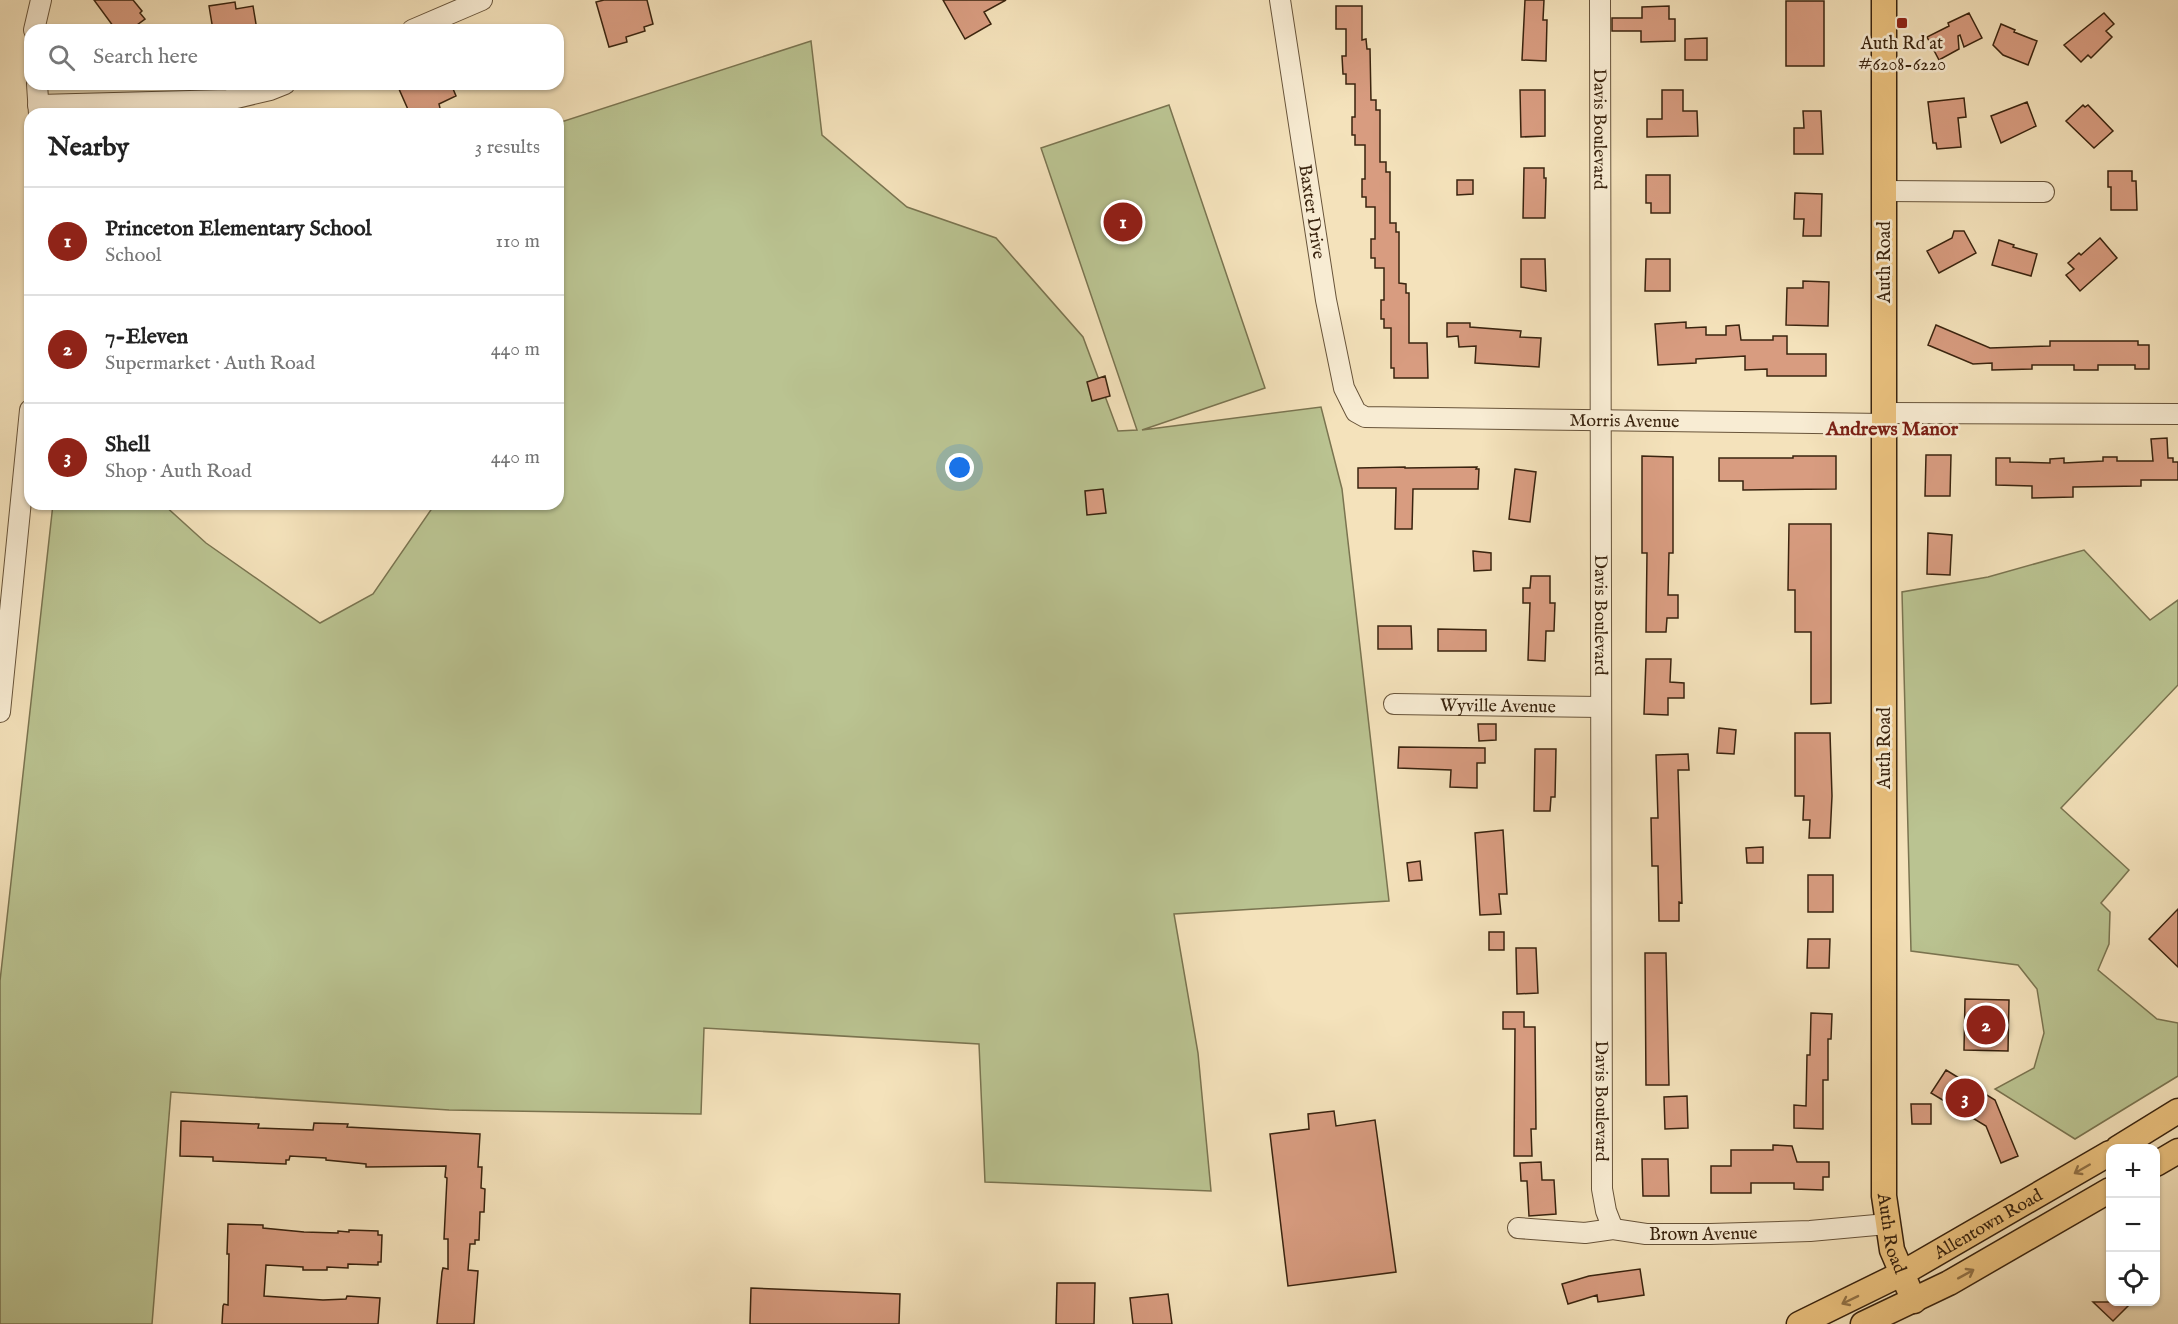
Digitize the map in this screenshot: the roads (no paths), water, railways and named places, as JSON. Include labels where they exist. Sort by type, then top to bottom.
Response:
[{"type":"main road","name":"Auth Road","points":[[1884,0],[1884,1196],[1892,1250],[1914,1301]]},
{"type":"main road","points":[[2126,1144],[2178,1111]]},
{"type":"main road","points":[[2160,1162],[2178,1151]]},
{"type":"main road","name":"Allentown Road","points":[[1799,1324],[1901,1274],[2106,1155]]},
{"type":"main road","name":"Allentown Road","points":[[1863,1324],[1959,1278],[2106,1192]]},
{"type":"street","points":[[35,24],[41,0]]},
{"type":"street","points":[[426,24],[482,0]]},
{"type":"street","name":"Baxter Drive","points":[[1280,0],[1326,300],[1344,388],[1356,412],[1365,417]]},
{"type":"street","name":"Davis Boulevard","points":[[1600,0],[1602,1189],[1606,1211],[1613,1229]]},
{"type":"street","points":[[37,90],[39,108]]},
{"type":"street","points":[[60,108],[228,100],[270,90]]},
{"type":"street","points":[[1884,191],[2044,192]]},
{"type":"street","name":"Morris Avenue","points":[[1365,417],[1600,421],[2178,414]]},
{"type":"street","points":[[0,712],[24,470]]},
{"type":"street","name":"Wyville Avenue","points":[[1394,704],[1601,707]]},
{"type":"street","name":"Brown Avenue","points":[[1518,1228],[1585,1233],[1613,1229],[1646,1234],[1756,1233],[1887,1224]]},
{"type":"place","name":"Auth Rd at #6208-6220","points":[[1902,23]]},
{"type":"place","name":"Princeton Elementary School","points":[[1123,222]]},
{"type":"place","name":"7-Eleven","points":[[1986,1025]]},
{"type":"place","name":"Shell","points":[[1965,1098]]},
{"type":"district","name":"Andrews Manor","points":[[1892,428]]}]
